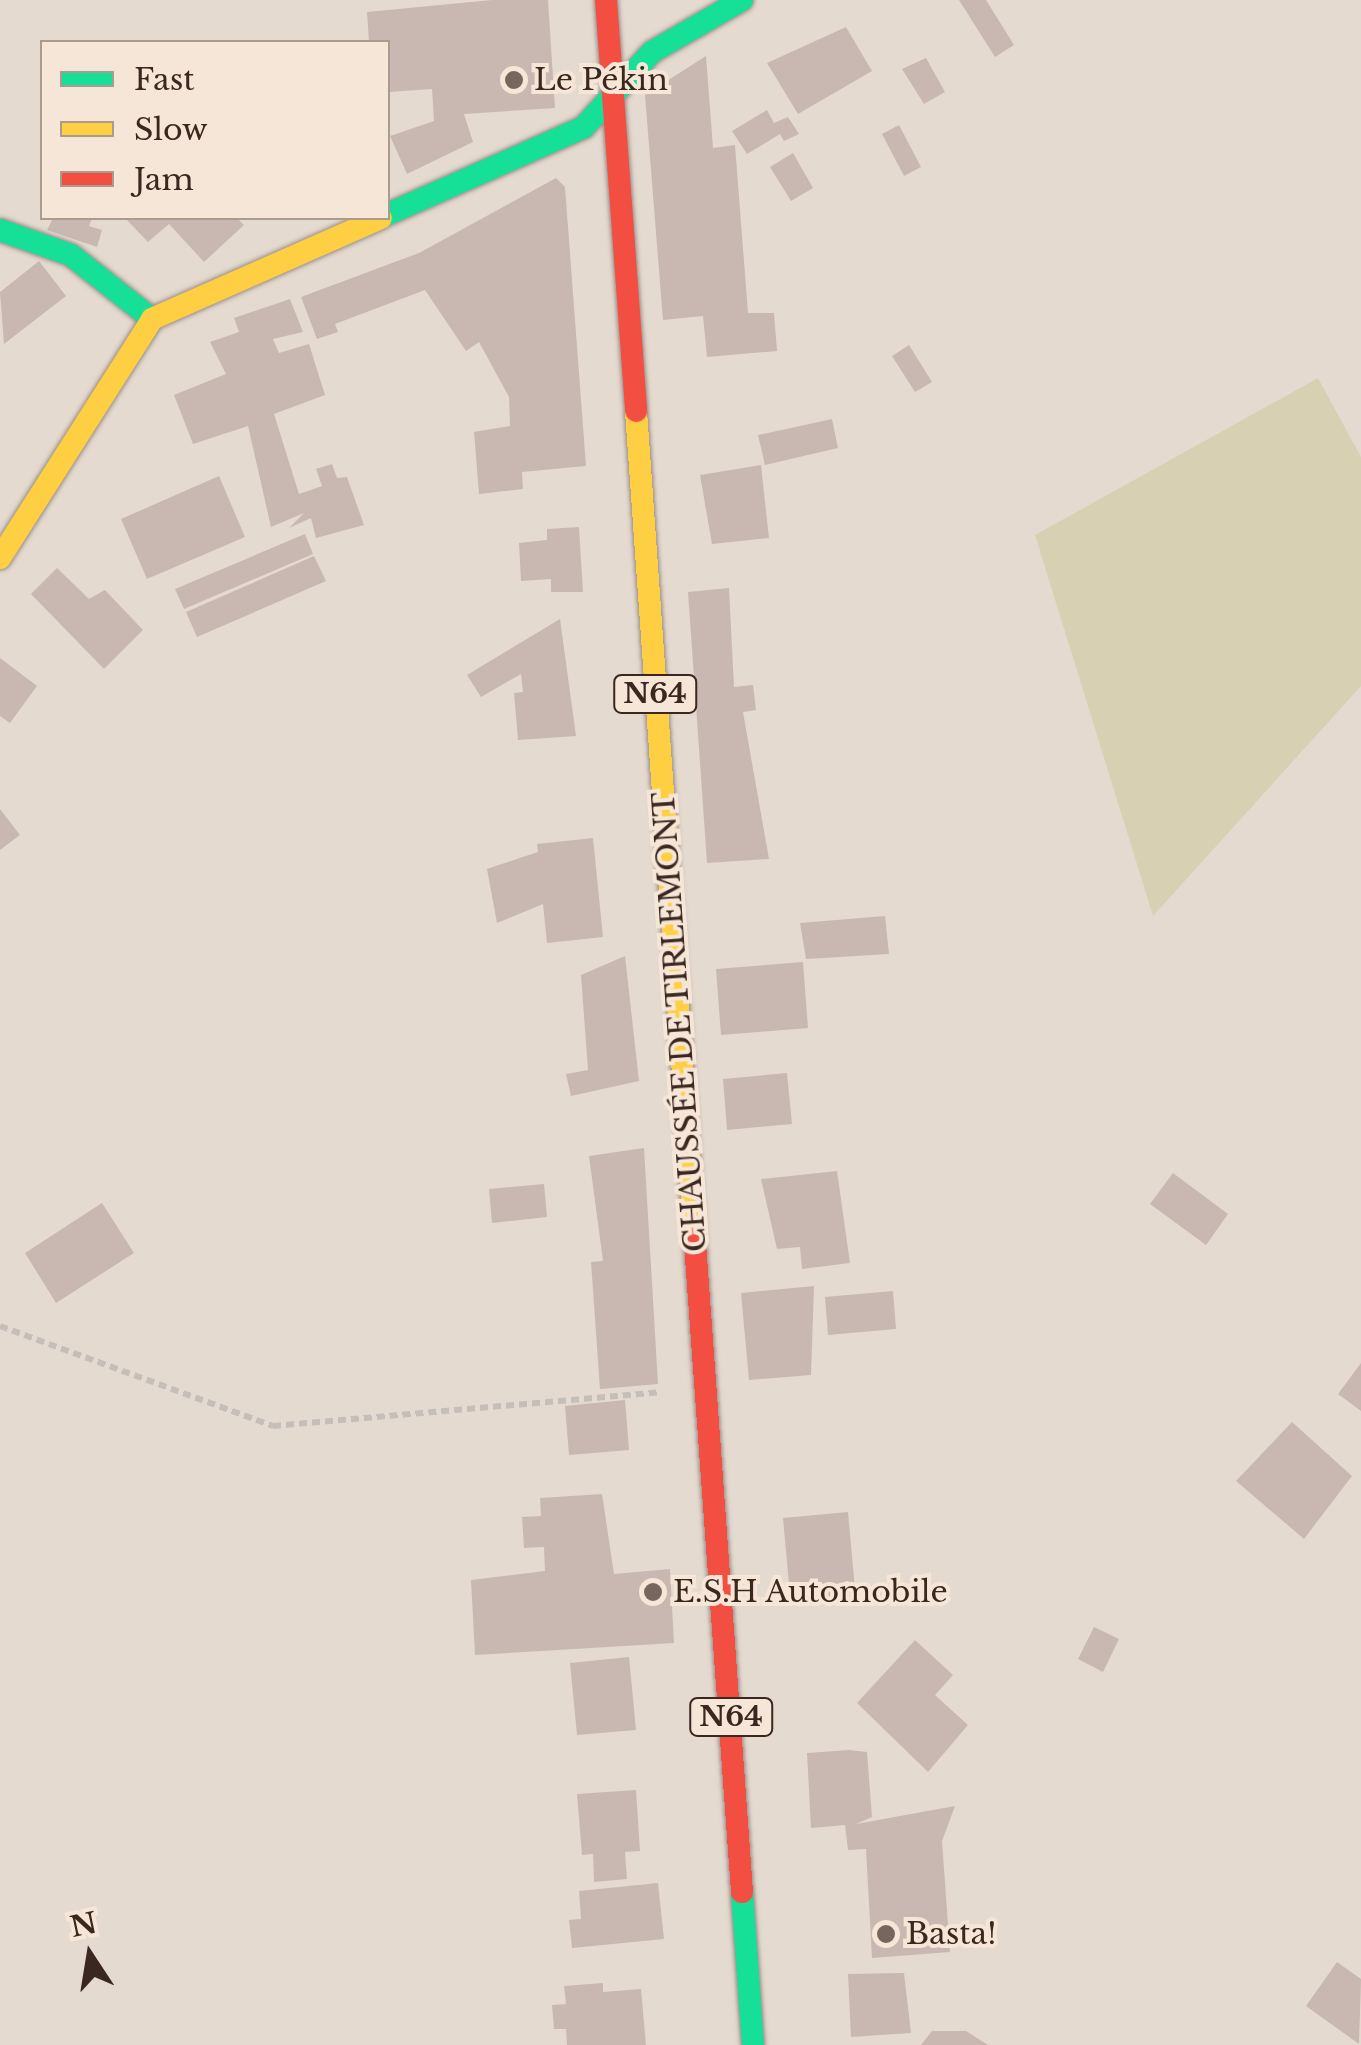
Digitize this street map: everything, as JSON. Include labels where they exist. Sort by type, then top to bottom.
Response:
[{"type":"main road","name":"CHAUSSÉE DE TIRLEMONT","points":[[606,0],[609,101],[709,1388],[753,2045]]},
{"type":"main road","points":[[390,213],[584,127],[652,52],[742,0]]},
{"type":"main road","points":[[0,558],[152,319],[375,220]]},
{"type":"main road","points":[[0,230],[71,255],[152,319]]},
{"type":"path","points":[[0,1326],[273,1426],[709,1388]]},
{"type":"shaded area","points":[[1318,378],[1361,457],[1361,686],[1153,916],[1035,535]]},
{"type":"building","points":[[492,0],[548,0],[555,108],[464,114],[473,142],[407,174],[390,136],[434,121],[432,89],[390,92],[390,40],[369,40],[367,12]]},
{"type":"building","points":[[959,0],[986,0],[1014,45],[995,57]]},
{"type":"building","points":[[846,27],[872,71],[798,114],[767,63]]},
{"type":"building","points":[[706,56],[713,148],[735,145],[748,313],[774,313],[777,351],[707,357],[703,316],[663,320],[645,95]]},
{"type":"building","points":[[926,58],[945,92],[924,104],[902,69]]},
{"type":"building","points":[[767,110],[774,123],[788,117],[799,134],[784,141],[780,134],[747,154],[732,131]]},
{"type":"building","points":[[899,125],[921,167],[904,176],[882,134]]},
{"type":"building","points":[[793,153],[813,188],[791,201],[770,167]]},
{"type":"building","points":[[556,178],[565,187],[586,466],[522,472],[523,489],[479,494],[474,432],[510,426],[509,397],[479,342],[466,351],[425,290],[335,324],[338,332],[317,339],[301,297],[419,253]]},
{"type":"building","points":[[52,220],[91,220],[89,226],[102,230],[97,247],[47,230]]},
{"type":"building","points":[[127,220],[239,220],[244,225],[204,262],[169,224],[148,242]]},
{"type":"building","points":[[39,261],[66,296],[4,344],[0,292]]},
{"type":"building","points":[[290,299],[303,332],[273,339],[279,353],[309,344],[325,395],[274,414],[299,494],[322,486],[316,469],[332,464],[337,478],[347,477],[364,525],[316,538],[311,518],[289,528],[304,513],[271,527],[248,426],[193,444],[174,395],[226,374],[210,342],[239,332],[234,318]]},
{"type":"building","points":[[909,345],[932,382],[915,392],[892,356]]},
{"type":"building","points":[[832,419],[838,448],[765,465],[758,435]]},
{"type":"building","points":[[761,465],[769,538],[712,544],[700,475]]},
{"type":"building","points":[[219,476],[245,537],[147,579],[121,519]]},
{"type":"building","points":[[579,527],[583,592],[551,592],[551,579],[521,581],[519,543],[547,540],[547,529]]},
{"type":"building","points":[[305,534],[313,554],[184,609],[175,589]]},
{"type":"building","points":[[314,556],[326,581],[197,637],[186,612]]},
{"type":"building","points":[[57,568],[89,599],[105,590],[143,630],[104,669],[31,594]]},
{"type":"building","points":[[729,588],[734,687],[753,685],[756,710],[743,712],[769,859],[707,863],[688,592]]},
{"type":"building","points":[[560,619],[576,736],[518,740],[514,693],[523,692],[521,674],[481,697],[467,675]]},
{"type":"building","points":[[0,658],[37,686],[10,723],[0,716]]},
{"type":"building","points":[[0,809],[20,835],[0,850]]},
{"type":"building","points":[[593,838],[603,937],[547,943],[543,904],[497,923],[487,869],[538,852],[537,844]]},
{"type":"building","points":[[885,916],[889,954],[806,959],[800,923]]},
{"type":"building","points":[[625,956],[639,1081],[571,1096],[566,1074],[588,1070],[581,975]]},
{"type":"building","points":[[803,962],[808,1028],[721,1035],[716,969]]},
{"type":"building","points":[[787,1073],[792,1124],[727,1130],[723,1079]]},
{"type":"building","points":[[644,1148],[658,1384],[600,1389],[591,1262],[603,1261],[589,1156]]},
{"type":"building","points":[[837,1171],[850,1263],[802,1269],[800,1247],[777,1249],[761,1179]]},
{"type":"building","points":[[1173,1173],[1228,1214],[1206,1245],[1150,1204]]},
{"type":"building","points":[[544,1184],[547,1217],[492,1223],[489,1189]]},
{"type":"building","points":[[102,1203],[134,1253],[56,1303],[25,1253]]},
{"type":"building","points":[[814,1286],[811,1375],[749,1380],[741,1293]]},
{"type":"building","points":[[893,1291],[896,1329],[828,1335],[825,1297]]},
{"type":"building","points":[[1361,1363],[1361,1411],[1338,1394]]},
{"type":"building","points":[[625,1400],[629,1450],[569,1455],[565,1406]]},
{"type":"building","points":[[1292,1422],[1352,1476],[1304,1539],[1236,1481]]},
{"type":"building","points":[[602,1494],[614,1574],[670,1569],[674,1643],[475,1655],[471,1580],[545,1571],[544,1547],[524,1548],[522,1517],[541,1516],[540,1498]]},
{"type":"building","points":[[848,1512],[856,1600],[791,1606],[783,1518]]},
{"type":"building","points":[[1094,1627],[1119,1639],[1103,1672],[1078,1659]]},
{"type":"building","points":[[915,1640],[953,1675],[935,1695],[968,1725],[928,1772],[857,1703]]},
{"type":"building","points":[[629,1657],[636,1730],[577,1735],[570,1663]]},
{"type":"building","points":[[867,1752],[872,1817],[856,1824],[955,1806],[942,1841],[950,1952],[872,1958],[866,1849],[848,1850],[845,1825],[811,1828],[807,1753]]},
{"type":"building","points":[[636,1790],[640,1851],[625,1852],[627,1879],[594,1882],[593,1854],[582,1855],[577,1794]]},
{"type":"building","points":[[658,1883],[664,1939],[572,1948],[569,1920],[581,1919],[579,1891]]},
{"type":"building","points":[[1337,1962],[1361,1979],[1359,2044],[1306,2006]]},
{"type":"building","points":[[904,1973],[911,2033],[851,2037],[848,1974]]},
{"type":"building","points":[[603,1983],[603,1992],[641,1989],[646,2045],[567,2045],[566,2029],[554,2029],[552,2005],[566,2004],[564,1986]]},
{"type":"building","points":[[932,2031],[966,2031],[988,2045],[921,2045]]},
{"type":"traffic: fast","points":[[390,213],[584,127],[652,52],[742,0]]},
{"type":"traffic: fast","points":[[0,230],[71,255],[152,319]]},
{"type":"traffic: fast","points":[[742,1892],[753,2045]]},
{"type":"traffic: slow","points":[[0,558],[152,319],[376,220]]},
{"type":"traffic: slow","points":[[636,411],[694,1230]]},
{"type":"traffic: jam","points":[[606,0],[636,411]]},
{"type":"traffic: jam","points":[[694,1230],[742,1892]]},
{"type":"place","name":"Le Pékin","points":[[514,80]]},
{"type":"place","name":"E.S.H Automobile","points":[[653,1592]]},
{"type":"place","name":"Basta!","points":[[886,1934]]}]
